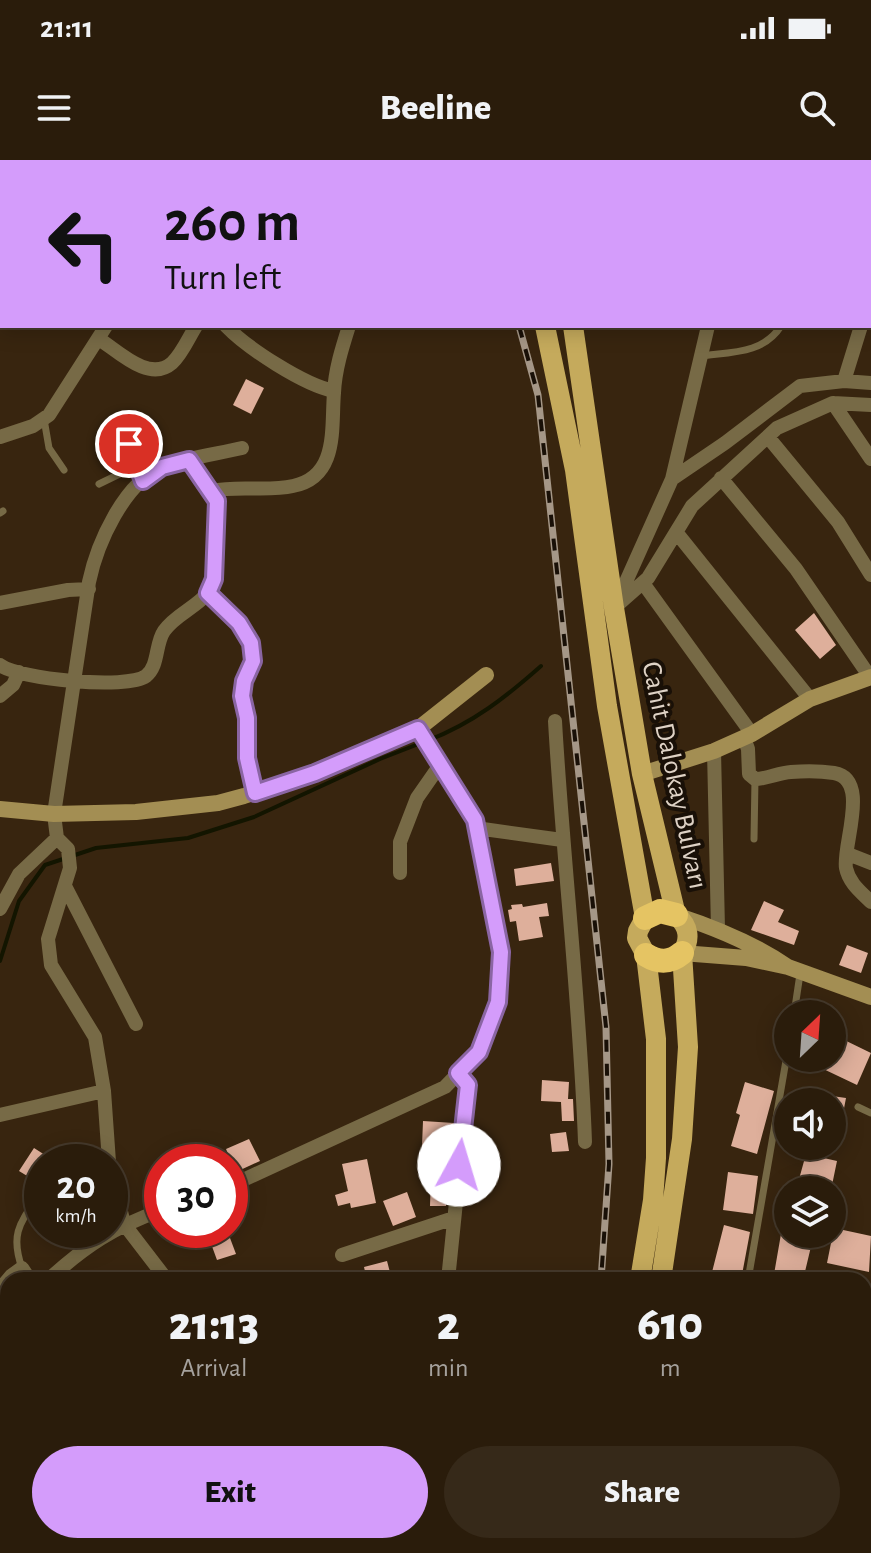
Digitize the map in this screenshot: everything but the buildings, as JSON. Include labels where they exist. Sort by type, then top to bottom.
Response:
[{"type":"highway","points":[[645,918],[660,911],[676,915]]},
{"type":"highway","points":[[646,955],[660,961],[676,958],[682,953]]},
{"type":"main road","name":"Cahit Dalokay Bulvarı","points":[[545,328],[575,470],[607,706],[645,918],[640,924],[637,938],[646,955],[656,1039],[656,1158],[641,1272]]},
{"type":"main road","name":"Cahit Dalokay Bulvarı","points":[[575,328],[614,608],[642,774],[676,915],[688,932],[682,953],[688,1047],[682,1139],[662,1272]]},
{"type":"street","points":[[0,437],[44,419],[53,410],[104,329],[143,368],[154,370],[171,364],[195,328]]},
{"type":"street","points":[[229,328],[304,380],[316,387],[334,391]]},
{"type":"street","points":[[212,491],[230,487],[293,487],[314,477],[325,464],[331,448],[334,391],[340,355],[348,328]]},
{"type":"street","points":[[614,608],[672,479],[708,328]]},
{"type":"street","points":[[844,381],[860,328]]},
{"type":"street","points":[[672,479],[800,386],[844,381],[871,383]]},
{"type":"street","points":[[614,608],[643,583],[692,506],[777,428],[833,403],[871,405]]},
{"type":"street","points":[[833,403],[871,459]]},
{"type":"street","points":[[768,437],[838,522],[871,575]]},
{"type":"street","points":[[108,1144],[95,1037],[51,965],[48,939],[70,868],[54,814],[92,567],[117,509],[143,481],[162,467],[242,448]]},
{"type":"street","points":[[0,665],[19,672],[76,682],[143,678],[154,664],[158,645],[167,627],[208,593],[214,579],[217,501],[189,460]]},
{"type":"street","points":[[642,774],[714,751],[748,736],[810,699],[870,677],[796,569],[721,478]]},
{"type":"street","points":[[676,532],[810,699]]},
{"type":"street","points":[[643,583],[748,736],[749,774],[755,779],[788,772],[840,774],[852,789],[853,812],[845,865],[851,882],[871,902]]},
{"type":"street","points":[[0,603],[89,589]]},
{"type":"street","points":[[208,593],[239,623],[251,643],[253,661],[244,681],[242,696],[247,718],[247,758],[255,793]]},
{"type":"street","points":[[0,696],[13,685],[19,672]]},
{"type":"street","points":[[0,809],[54,814],[173,809],[218,803],[255,793],[424,739],[486,675]]},
{"type":"street","points":[[555,721],[562,840],[574,950],[585,1142]]},
{"type":"street","points":[[248,1178],[445,1087],[479,1052],[498,1002],[501,952],[475,820],[424,739]]},
{"type":"street","points":[[714,751],[718,929]]},
{"type":"street","points":[[400,873],[400,842],[417,798],[440,765]]},
{"type":"street","points":[[476,828],[562,840]]},
{"type":"street","points":[[0,909],[19,874],[62,844]]},
{"type":"street","points":[[848,854],[871,863]]},
{"type":"street","points":[[65,886],[136,1024]]},
{"type":"street","points":[[676,915],[718,929],[765,951],[794,969]]},
{"type":"street","points":[[682,953],[734,956],[794,969],[871,997]]},
{"type":"street","points":[[449,1272],[468,1085],[458,1073]]},
{"type":"street","points":[[0,1115],[104,1091]]},
{"type":"street","points":[[342,1255],[454,1218]]},
{"type":"street","points":[[128,1229],[161,1272]]},
{"type":"street","points":[[58,1272],[87,1248]]},
{"type":"lane","points":[[701,356],[750,350],[767,344],[779,328]]},
{"type":"lane","points":[[44,419],[49,448],[64,470]]},
{"type":"lane","points":[[129,444],[143,481]]},
{"type":"lane","points":[[99,484],[136,466]]},
{"type":"lane","points":[[754,839],[755,779]]},
{"type":"lane","points":[[794,969],[794,1000]]},
{"type":"lane","points":[[749,1272],[784,1072]]},
{"type":"lane","points":[[858,1107],[871,1113]]},
{"type":"lane","points":[[24,1218],[17,1234],[16,1249],[25,1272]]},
{"type":"waterway","points":[[429,740],[460,726],[488,708],[541,666]]},
{"type":"waterway","points":[[0,961],[19,901],[45,865],[96,848],[188,838],[254,817],[421,743]]},
{"type":"railway","points":[[520,328],[538,395],[606,1027],[609,1164],[602,1272]]},
{"type":"route","points":[[129,444],[143,481],[162,467],[189,460],[217,501],[214,579],[208,593],[239,623],[251,643],[253,661],[244,681],[242,696],[247,718],[247,758],[255,793],[315,773],[418,729],[475,820],[501,952],[498,1002],[479,1052],[458,1073],[468,1085],[459,1165]]}]
